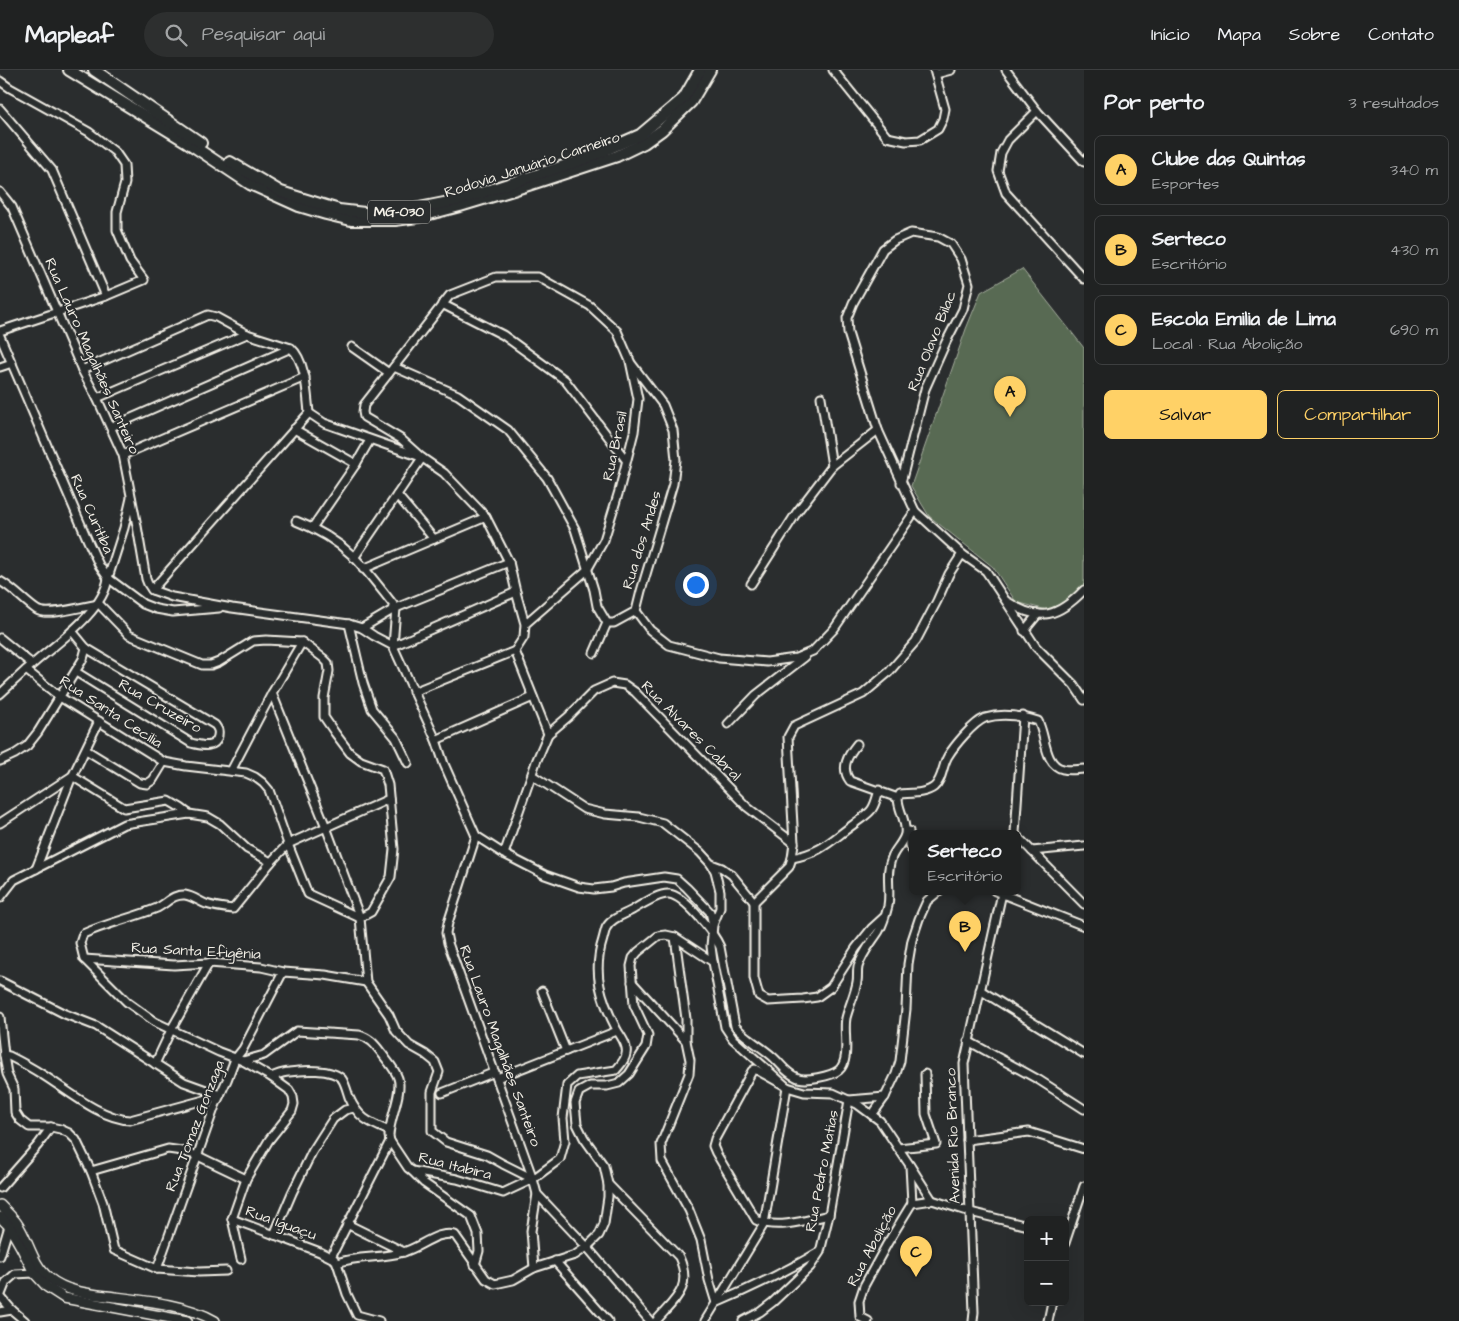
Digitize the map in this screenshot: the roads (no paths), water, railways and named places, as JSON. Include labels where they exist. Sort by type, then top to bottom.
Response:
[{"type":"highway","name":"Rodovia Januário Carneiro","points":[[69,70],[187,142],[250,184],[299,206],[351,220],[395,220],[460,206],[617,156],[644,143],[662,130],[690,102],[710,70]]},
{"type":"highway","name":"Rodovia Januário Carneiro","points":[[94,70],[237,167],[281,192],[339,210],[373,214],[394,213],[459,200],[584,159],[640,135],[684,98],[700,70]]},
{"type":"main road","points":[[0,1205],[16,1222],[36,1264],[48,1277],[58,1284],[73,1290],[98,1295],[175,1306],[215,1321]]},
{"type":"main road","points":[[0,1217],[9,1226],[22,1247],[34,1273],[47,1287],[64,1298],[167,1319],[186,1321]]},
{"type":"street","points":[[833,70],[887,137],[906,141],[920,140],[938,129],[945,109],[935,72],[951,70]]},
{"type":"street","points":[[1006,70],[1037,111],[1084,162]]},
{"type":"street","points":[[0,80],[10,88],[89,132],[116,152],[124,165],[124,183],[117,212],[117,230],[130,261],[144,280],[106,296],[0,331]]},
{"type":"street","points":[[0,109],[52,170],[106,296]]},
{"type":"street","points":[[1037,111],[1008,140],[1001,153],[998,171],[1006,193],[1084,279]]},
{"type":"street","name":"Rua Lauro Magalhães Santeiro","points":[[0,192],[12,207],[82,370],[123,455],[138,526],[146,579],[152,590]]},
{"type":"street","name":"Rua Olavo Bilac","points":[[911,232],[938,237],[951,244],[962,258],[969,284],[963,309],[925,390],[901,483],[878,430],[848,333],[847,318],[853,303],[883,249],[911,232]]},
{"type":"street","name":"Rua Brasil","points":[[421,457],[401,439],[364,416],[364,405],[450,295],[496,277],[538,278],[590,306],[617,331],[630,361],[638,399],[634,432],[604,540],[587,570],[525,624]]},
{"type":"street","points":[[442,304],[503,335],[565,380],[626,460]]},
{"type":"street","points":[[82,370],[208,315],[216,317],[247,334],[291,348],[296,353],[305,377],[309,413],[152,590],[172,597],[232,608],[349,624],[362,628],[393,646]]},
{"type":"street","points":[[97,398],[247,334]]},
{"type":"street","name":"Rua Curitiba","points":[[0,336],[88,541],[99,565],[108,578],[143,604],[156,609],[173,612],[232,608]]},
{"type":"street","points":[[352,347],[389,373]]},
{"type":"street","points":[[110,428],[291,348]]},
{"type":"street","name":"Rua dos Andes","points":[[630,361],[663,405],[672,430],[676,460],[673,484],[636,611],[650,630],[669,645],[719,658],[767,662],[796,658],[814,651],[834,629],[915,511]]},
{"type":"street","points":[[0,367],[12,364]]},
{"type":"street","points":[[394,367],[458,395],[508,430],[546,478],[575,529],[597,606],[607,623]]},
{"type":"street","points":[[123,455],[305,377]]},
{"type":"street","points":[[821,397],[832,466]]},
{"type":"street","points":[[309,413],[324,423],[421,457],[444,473],[486,517],[509,562],[525,624],[522,642],[515,651],[413,692]]},
{"type":"street","points":[[294,429],[356,464]]},
{"type":"street","points":[[751,584],[797,512],[832,466],[878,430]]},
{"type":"street","points":[[312,528],[356,464],[370,440]]},
{"type":"street","points":[[354,558],[421,457]]},
{"type":"street","points":[[901,483],[915,511],[962,554],[986,571],[1036,647],[1074,685],[1084,700]]},
{"type":"street","points":[[397,495],[434,538]]},
{"type":"street","points":[[0,694],[32,664],[72,631],[99,604],[107,587],[132,496]]},
{"type":"street","points":[[363,569],[486,517]]},
{"type":"street","points":[[296,521],[312,528],[343,548],[354,558],[396,608],[393,646],[436,740],[444,764],[476,836],[504,854],[544,875],[579,887],[611,887],[624,883],[664,877],[676,879],[710,912],[713,962],[725,1027],[733,1039],[787,1086]]},
{"type":"street","points":[[124,528],[138,526]]},
{"type":"street","points":[[754,902],[789,867],[792,858],[794,843],[788,736],[794,726],[863,694],[890,672],[916,641],[938,601],[949,574],[962,554]]},
{"type":"street","points":[[362,628],[396,608],[509,562]]},
{"type":"street","points":[[0,581],[39,611],[47,613],[99,604]]},
{"type":"street","points":[[393,646],[516,592]]},
{"type":"street","points":[[1006,601],[1031,614],[1047,615],[1071,603],[1083,592]]},
{"type":"street","points":[[99,604],[129,635],[202,665],[220,662],[253,641],[266,640],[302,642],[328,663],[329,671],[324,698],[324,717],[350,753],[383,769],[388,784],[394,849],[391,877],[371,912],[360,918]]},
{"type":"street","points":[[607,623],[614,623],[636,611]]},
{"type":"street","points":[[1024,631],[1038,614]]},
{"type":"street","points":[[594,653],[607,623]]},
{"type":"street","points":[[349,624],[363,683],[372,709],[396,738],[408,763]]},
{"type":"street","points":[[0,761],[27,746],[38,732],[83,660],[86,648],[72,631]]},
{"type":"street","points":[[0,638],[32,664]]},
{"type":"street","points":[[232,771],[272,693],[302,642]]},
{"type":"street","name":"Rua Cruzeiro","points":[[76,672],[190,743],[203,746],[212,745],[217,741],[219,733],[215,725],[86,648]]},
{"type":"street","points":[[515,651],[548,734]]},
{"type":"street","points":[[728,724],[756,695],[814,651]]},
{"type":"street","name":"Rua Santa Cecilia","points":[[26,670],[60,697],[164,762],[246,773],[255,776],[269,790],[288,844]]},
{"type":"street","name":"Rua Alvares Cabral","points":[[504,854],[536,762],[548,734],[594,691],[612,683],[625,685],[635,692],[747,807],[794,843]]},
{"type":"street","points":[[272,693],[360,918],[366,982],[389,1015],[396,1031],[409,1045],[435,1062],[439,1072],[432,1092],[432,1131],[446,1142],[487,1155],[533,1179]]},
{"type":"street","points":[[436,740],[533,697]]},
{"type":"street","points":[[1015,830],[1023,716]]},
{"type":"street","points":[[711,934],[716,937],[720,947],[736,1026],[742,1035],[773,1057],[796,1078],[803,1080],[832,1074],[839,1070],[843,1064],[846,1049],[846,1020],[857,983],[858,967],[880,929],[888,905],[891,857],[902,842],[905,834],[904,821],[898,806],[900,794],[924,792],[932,788],[939,781],[947,757],[977,722],[986,718],[1023,716],[1038,721],[1042,727],[1049,759],[1062,770],[1084,769]]},
{"type":"street","points":[[36,868],[72,776],[99,722]]},
{"type":"street","points":[[857,744],[848,755],[845,766],[846,776],[850,781],[898,798]]},
{"type":"street","points":[[86,750],[140,783],[147,784],[153,780],[164,762]]},
{"type":"street","points":[[72,776],[124,808],[169,801],[189,814]]},
{"type":"street","points":[[0,823],[72,776]]},
{"type":"street","points":[[532,776],[584,809],[605,814],[639,817],[663,823],[700,852],[715,871],[720,890],[720,908],[712,925]]},
{"type":"street","points":[[792,858],[805,856],[826,846],[871,810],[879,790]]},
{"type":"street","points":[[84,959],[80,943],[83,934],[95,928],[153,910],[165,904],[174,896],[186,895],[221,908],[233,909],[288,844],[389,799]]},
{"type":"street","points":[[0,898],[14,880],[124,824],[189,814],[208,817],[220,824],[247,849],[271,862]]},
{"type":"street","points":[[904,821],[910,826],[910,830]]},
{"type":"street","name":"Rua Lauro Magalhães Santeiro","points":[[476,836],[446,933],[537,1194]]},
{"type":"street","points":[[1021,840],[1084,904]]},
{"type":"street","points":[[288,844],[308,894],[360,918]]},
{"type":"street","points":[[1032,851],[1084,846]]},
{"type":"street","points":[[711,864],[722,868],[732,875],[754,902],[754,978],[759,996],[768,1000],[817,997],[830,986],[856,948],[872,928],[884,917]]},
{"type":"street","name":"Rua Itabira","points":[[239,1060],[264,1055],[297,1030],[366,1037],[372,1041],[395,1070],[399,1080],[389,1131],[390,1140],[408,1168],[412,1171],[457,1179],[503,1193],[533,1179],[560,1159],[566,1142],[563,1118],[567,1085],[577,1076],[616,1070],[623,1061],[626,1053],[624,1043],[603,1001],[599,982],[598,953],[607,926],[617,917],[667,893],[678,896],[693,909],[711,934]]},
{"type":"street","points":[[872,1115],[896,1074],[900,1061],[906,1009],[908,964],[912,940],[927,901],[934,895]]},
{"type":"street","name":"Avenida Rio Branco","points":[[973,1321],[964,1064],[997,895]]},
{"type":"street","name":"Avenida Rio Branco","points":[[1006,895],[1084,926]]},
{"type":"street","points":[[379,1321],[356,1315],[347,1294],[338,1263],[350,1258],[386,1256],[405,1252],[439,1235],[449,1233],[458,1239],[486,1279],[495,1284],[513,1280],[534,1268],[575,1256],[599,1235],[604,1224],[608,1184],[604,1166],[584,1138],[577,1124],[575,1103],[579,1092],[590,1086],[607,1086],[619,1083],[629,1074],[646,1047],[648,1035],[634,1005],[631,966],[633,958],[658,936],[666,935],[676,937],[713,962]]},
{"type":"street","points":[[676,937],[686,1018],[686,1041],[690,1060],[689,1074],[661,1144],[662,1161],[689,1210],[701,1240],[716,1303]]},
{"type":"street","name":"Rua Santa Efigênia","points":[[84,959],[174,965],[209,963],[261,967],[283,972],[325,975],[366,982]]},
{"type":"street","name":"Rua Iguaçu","points":[[84,959],[127,1002],[155,1022],[239,1060],[289,1090],[293,1097],[292,1111],[269,1140],[246,1179],[232,1219],[331,1257],[338,1263]]},
{"type":"street","points":[[155,1064],[171,1030],[209,963]]},
{"type":"street","name":"Rua Tomaz Gonzaga","points":[[157,1269],[220,1096],[283,972]]},
{"type":"street","points":[[0,981],[65,1014],[96,1026],[184,1082],[220,1096]]},
{"type":"street","points":[[632,982],[686,1041]]},
{"type":"street","points":[[980,990],[1084,1054]]},
{"type":"street","points":[[542,992],[566,1051]]},
{"type":"street","points":[[0,1017],[7,1074],[14,1089],[15,1112],[20,1120],[29,1127],[51,1127],[70,1133],[76,1140],[91,1171],[103,1203],[114,1250],[157,1269],[199,1272],[226,1271]]},
{"type":"street","points":[[442,1093],[566,1051],[617,1031]]},
{"type":"street","points":[[968,1041],[1039,1080],[1084,1109]]},
{"type":"street","points":[[4,1054],[44,1076],[75,1097],[120,1119],[130,1120],[220,1096]]},
{"type":"street","points":[[829,1215],[794,1223],[764,1224],[756,1220],[716,1153],[715,1139],[755,1069],[787,1086],[804,1092],[833,1093],[857,1104],[872,1115],[880,1121],[932,1200]]},
{"type":"street","points":[[271,1078],[287,1072],[315,1070],[336,1074],[342,1079],[354,1108],[361,1116],[389,1131]]},
{"type":"street","points":[[898,1148],[936,1144],[926,1114],[925,1074]]},
{"type":"street","points":[[706,1321],[764,1224],[787,1086]]},
{"type":"street","points":[[849,1100],[884,1097]]},
{"type":"street","name":"Rua Pedro Matias","points":[[716,1303],[765,1282],[820,1252],[829,1215],[849,1100]]},
{"type":"street","points":[[274,1235],[308,1160],[333,1118],[345,1110],[354,1108]]},
{"type":"street","points":[[0,1188],[38,1145],[51,1127]]},
{"type":"street","points":[[967,1140],[1029,1132],[1084,1148]]},
{"type":"street","points":[[331,1257],[390,1140]]},
{"type":"street","points":[[91,1171],[168,1149],[198,1156],[246,1179]]},
{"type":"street","name":"Rua Abolição","points":[[868,1321],[857,1319],[859,1302],[864,1286],[912,1203],[910,1164]]},
{"type":"street","points":[[412,1171],[424,1184],[471,1216],[478,1234],[479,1251],[475,1264]]},
{"type":"street","points":[[608,1184],[679,1257],[684,1267],[685,1278],[683,1287],[677,1297],[656,1321]]},
{"type":"street","points":[[1069,1227],[1084,1186]]},
{"type":"street","points":[[534,1268],[531,1231],[537,1194]]},
{"type":"street","points":[[537,1194],[587,1247],[650,1321]]},
{"type":"street","points":[[912,1203],[932,1200],[970,1212],[1024,1225]]},
{"type":"street","points":[[232,1219],[241,1259]]},
{"type":"street","points":[[347,1224],[405,1252]]},
{"type":"street","points":[[0,1256],[9,1226]]},
{"type":"street","points":[[743,1321],[773,1302],[810,1267],[820,1252]]},
{"type":"street","points":[[555,1261],[608,1321]]},
{"type":"street","points":[[25,1321],[0,1297],[6,1282],[15,1274],[34,1273]]},
{"type":"street","points":[[1049,1320],[1051,1306]]},
{"type":"street","points":[[0,1312],[12,1310]]},
{"type":"place","name":"Clube das Quintas","points":[[1010,417]]},
{"type":"place","name":"Serteco","points":[[965,952]]},
{"type":"place","name":"Escola Emilia de Lima","points":[[916,1277]]}]
